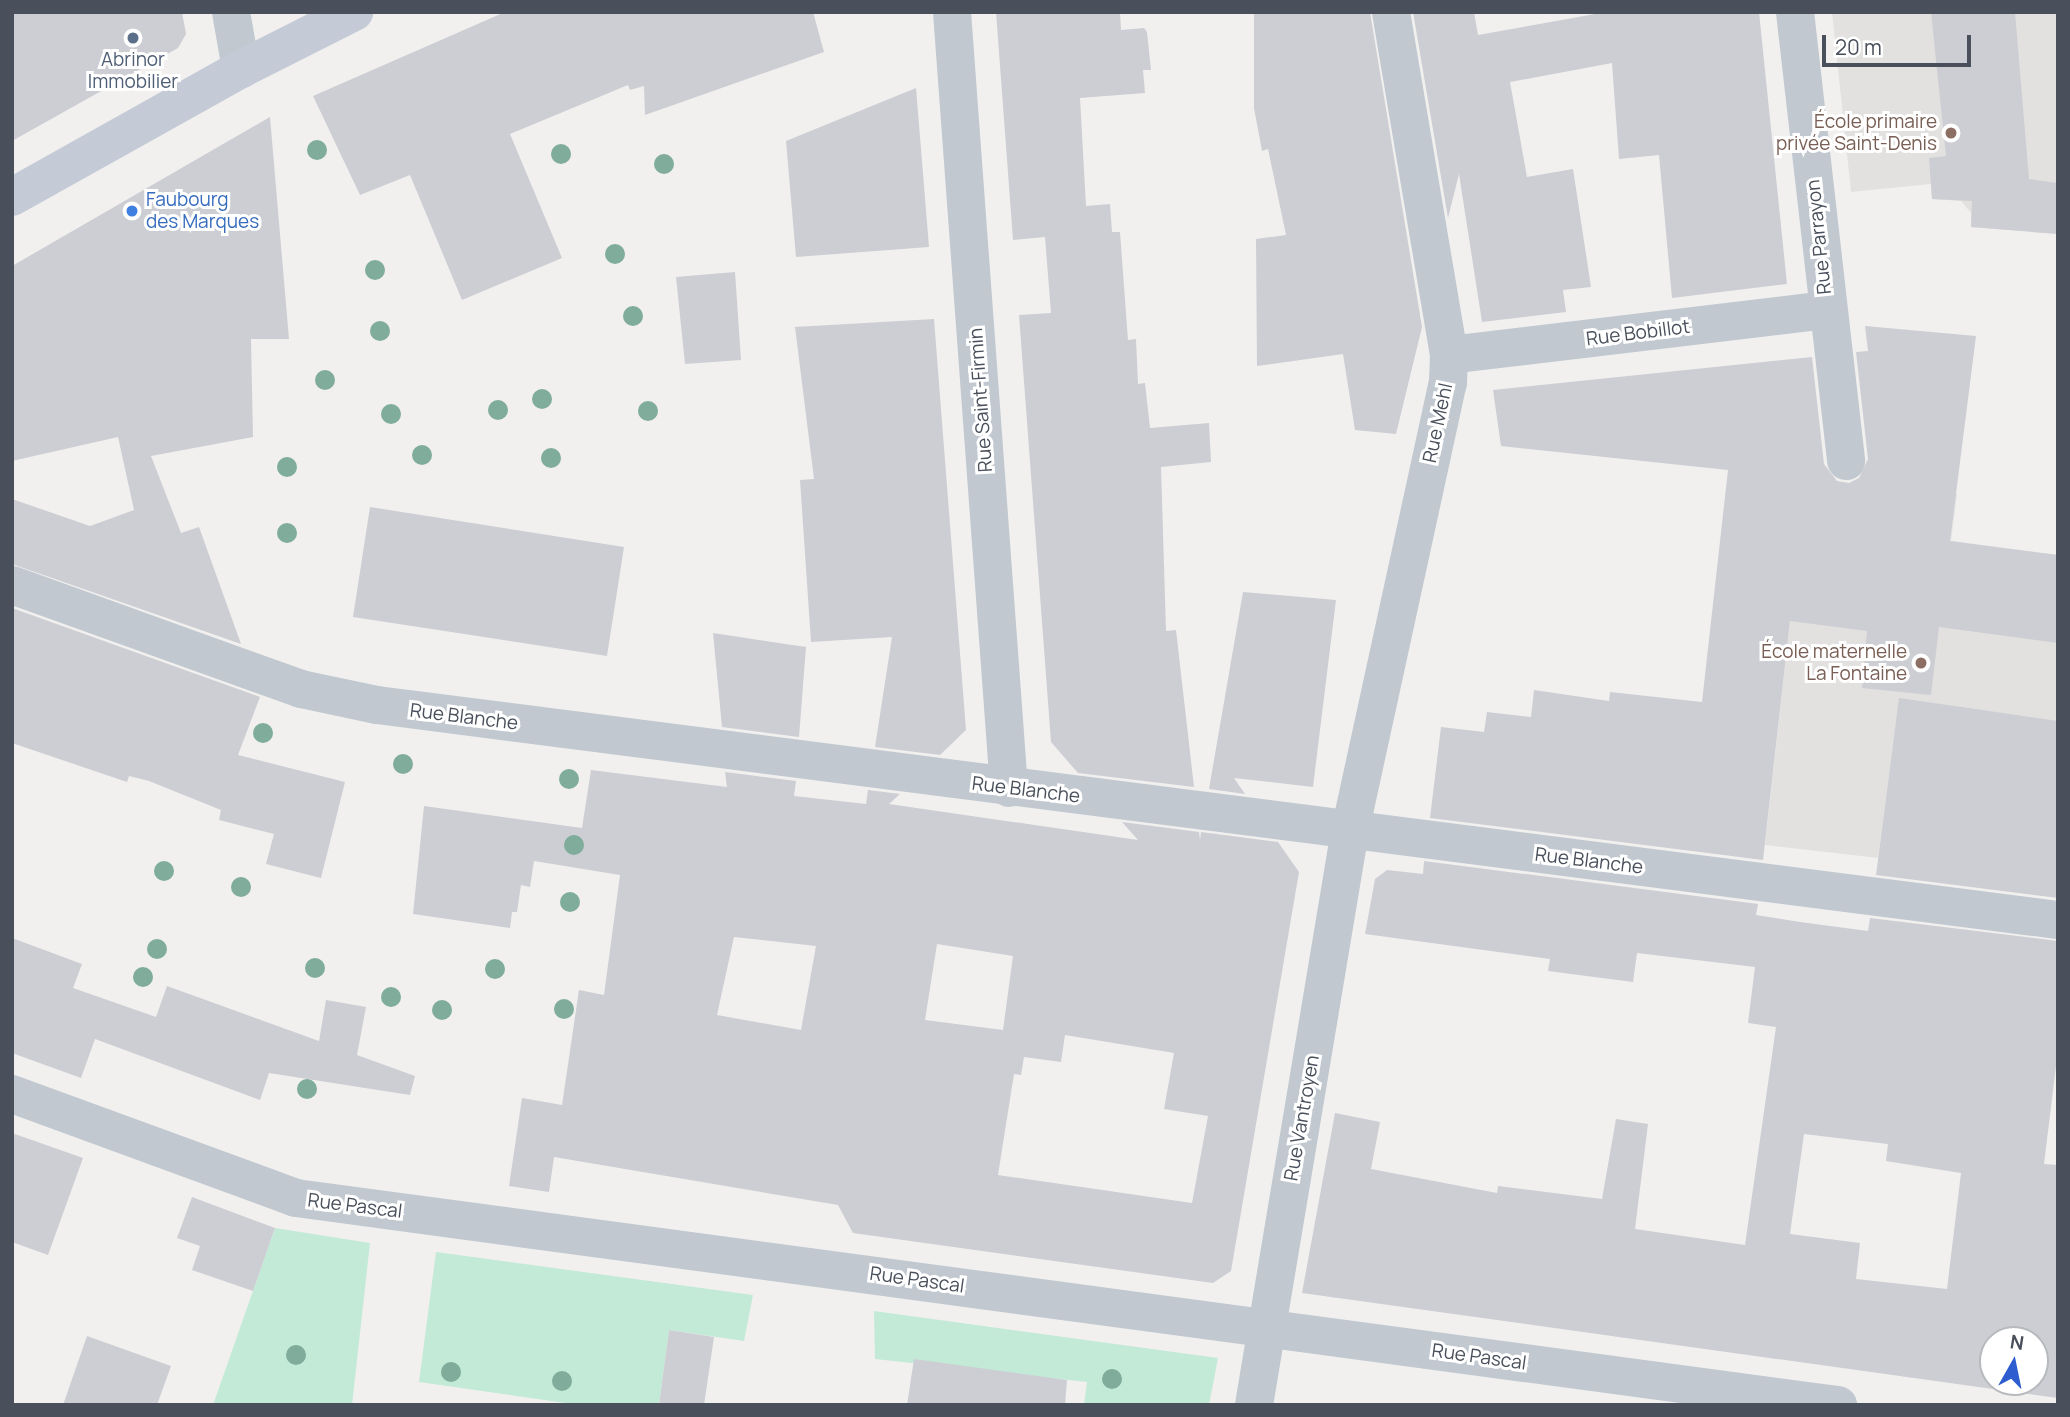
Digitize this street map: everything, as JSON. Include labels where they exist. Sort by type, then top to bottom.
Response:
[{"type":"main road","points":[[12,197],[241,69],[354,12]]},
{"type":"street","points":[[231,12],[241,69]]},
{"type":"street","name":"Rue Saint-Firmin","points":[[952,12],[1009,788]]},
{"type":"street","name":"Rue Mehl","points":[[1350,831],[1448,383],[1449,355],[1391,12]]},
{"type":"street","name":"Rue Parrayon","points":[[1796,12],[1827,310],[1846,461]]},
{"type":"street","name":"Rue Bobillot","points":[[1449,355],[1827,310]]},
{"type":"street","name":"Rue Blanche","points":[[12,585],[337,698],[1009,788],[2058,920]]},
{"type":"street","name":"Rue Vantroyen","points":[[1254,1405],[1350,831]]},
{"type":"street","name":"Rue Pascal","points":[[12,1094],[296,1198],[1838,1405]]},
{"type":"shaded area","name":"École primaire privée Saint-Denis","points":[[1832,12],[2058,12],[2058,234],[1971,227],[1971,213],[1961,201],[1932,199],[1931,184],[1851,192]]},
{"type":"shaded area","name":"École maternelle La Fontaine","points":[[1806,479],[1957,494],[1951,541],[2058,555],[2058,745],[1896,723],[1878,858],[1765,845]]},
{"type":"green space","points":[[275,1228],[370,1243],[352,1405],[213,1405]]},
{"type":"green space","points":[[436,1252],[753,1295],[744,1341],[669,1330],[659,1405],[579,1405],[419,1382]]},
{"type":"green space","points":[[874,1311],[1218,1358],[1209,1405],[1084,1405],[1087,1382],[875,1359]]},
{"type":"building","points":[[12,12],[182,12],[186,34],[178,48],[12,141]]},
{"type":"building","points":[[505,12],[813,12],[824,52],[645,115],[644,86],[630,90],[628,85],[510,134],[562,258],[462,300],[410,175],[360,195],[313,96]]},
{"type":"building","points":[[996,12],[1120,12],[1121,30],[1144,28],[1147,32],[1151,70],[1143,70],[1145,93],[1080,98],[1086,206],[1110,204],[1112,232],[1120,232],[1128,340],[1136,339],[1138,384],[1145,383],[1150,428],[1209,423],[1211,462],[1161,467],[1166,631],[1176,630],[1194,787],[1078,773],[1051,742],[1019,315],[1051,313],[1045,237],[1013,240]]},
{"type":"building","points":[[1254,12],[1370,12],[1422,327],[1396,434],[1355,430],[1343,354],[1257,366],[1256,239],[1286,235],[1268,149],[1262,151],[1254,108]]},
{"type":"building","points":[[1413,12],[1474,12],[1478,35],[1606,12],[1759,12],[1787,284],[1672,298],[1659,155],[1619,159],[1612,63],[1510,82],[1527,177],[1573,169],[1591,287],[1563,290],[1566,312],[1482,322],[1459,174],[1448,218]]},
{"type":"building","points":[[1931,12],[2015,12],[2029,179],[2058,183],[2058,234],[1971,227],[1972,201],[1932,199],[1929,158],[1946,156]]},
{"type":"building","points":[[916,88],[929,247],[796,257],[786,141]]},
{"type":"building","points":[[270,117],[289,339],[251,339],[253,437],[151,456],[181,533],[199,527],[241,644],[12,564],[12,499],[90,526],[134,510],[118,437],[12,461],[12,266]]},
{"type":"building","points":[[735,272],[741,360],[685,364],[676,277]]},
{"type":"building","points":[[934,319],[966,730],[940,755],[875,747],[892,637],[811,642],[800,480],[814,479],[795,327]]},
{"type":"building","points":[[1865,326],[1976,336],[1950,541],[2058,555],[2058,643],[1939,627],[1931,695],[1862,688],[1867,631],[1790,621],[1763,860],[1430,818],[1441,727],[1484,732],[1487,712],[1531,717],[1534,690],[1609,701],[1610,692],[1702,702],[1728,470],[1501,446],[1493,390],[1812,357],[1824,464],[1837,481],[1849,483],[1859,478],[1868,459],[1856,352],[1868,351]]},
{"type":"building","points":[[370,507],[624,547],[607,656],[353,617]]},
{"type":"building","points":[[1243,592],[1336,600],[1313,787],[1234,778],[1245,794],[1209,789]]},
{"type":"building","points":[[12,608],[260,697],[238,755],[345,782],[321,878],[266,864],[274,834],[219,820],[221,810],[149,781],[129,776],[127,782],[12,743]]},
{"type":"building","points":[[713,633],[806,647],[799,737],[722,727]]},
{"type":"building","points":[[1899,698],[2058,721],[2058,898],[1876,875]]},
{"type":"building","points":[[591,770],[727,787],[725,772],[796,781],[794,796],[866,804],[868,790],[900,794],[889,804],[1138,840],[1122,822],[1199,832],[1200,840],[1201,832],[1278,842],[1299,872],[1231,1271],[1213,1283],[853,1233],[838,1205],[554,1157],[549,1192],[509,1186],[522,1098],[562,1105],[579,990],[604,995],[620,875],[534,861],[530,887],[521,885],[517,912],[512,912],[510,928],[413,914],[424,806],[582,828]],"holes":[[[734,937],[816,946],[801,1030],[717,1015]],[[937,944],[1013,956],[1003,1030],[925,1020]],[[1065,1035],[1174,1053],[1164,1109],[1208,1116],[1192,1203],[998,1175],[1014,1074],[1021,1075],[1024,1057],[1061,1062]]]},
{"type":"building","points":[[1424,861],[1758,904],[1756,915],[1868,931],[1870,918],[2058,941],[2058,1050],[2044,1164],[2058,1165],[2058,1398],[2044,1396],[2049,1396],[2049,1326],[1979,1326],[1979,1387],[1302,1293],[1335,1113],[1380,1122],[1371,1169],[1497,1193],[1498,1186],[1602,1199],[1616,1119],[1648,1124],[1635,1229],[1745,1245],[1776,1027],[1748,1023],[1755,967],[1637,953],[1633,982],[1548,971],[1550,959],[1365,934],[1375,879],[1387,870],[1423,874]],"holes":[[[1804,1134],[1888,1144],[1886,1161],[1961,1173],[1947,1289],[1856,1279],[1860,1243],[1790,1234]]]},
{"type":"building","points":[[12,938],[82,964],[73,988],[156,1017],[167,986],[319,1041],[326,1000],[366,1007],[357,1055],[415,1076],[410,1095],[269,1073],[260,1100],[95,1039],[81,1078],[12,1053]]},
{"type":"building","points":[[12,1133],[83,1158],[48,1255],[12,1242]]},
{"type":"building","points":[[192,1197],[275,1228],[253,1291],[192,1270],[200,1246],[177,1238]]},
{"type":"building","points":[[669,1330],[714,1337],[704,1405],[659,1405]]},
{"type":"building","points":[[87,1336],[171,1366],[157,1405],[63,1405]]},
{"type":"building","points":[[914,1359],[1067,1380],[1065,1405],[907,1405]]},
{"type":"place","name":"Abrinor Immobilier","points":[[133,38]]},
{"type":"place","name":"École primaire privée Saint-Denis","points":[[1951,133]]},
{"type":"place","name":"Faubourg des Marques","points":[[132,211]]},
{"type":"place","name":"École maternelle La Fontaine","points":[[1921,663]]}]
